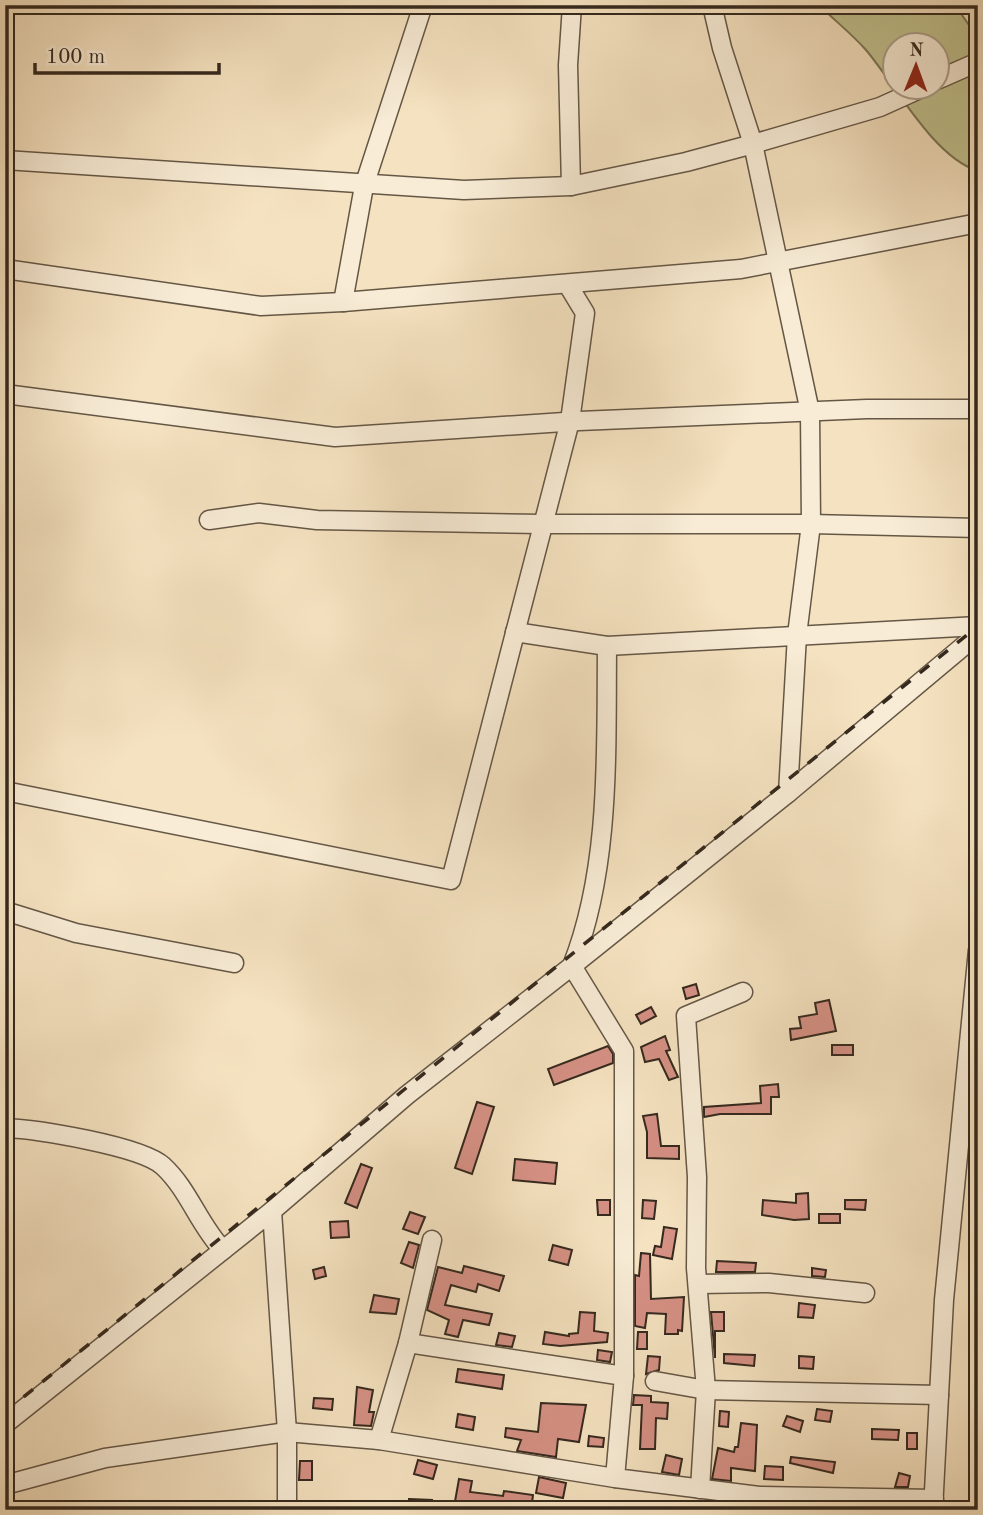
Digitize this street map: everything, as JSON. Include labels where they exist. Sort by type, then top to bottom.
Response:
[{"type":"street","points":[[343,302],[364,186],[423,5]]},
{"type":"street","points":[[571,186],[568,65],[572,5]]},
{"type":"street","points":[[712,5],[722,48],[753,144],[810,412],[811,524],[797,635],[788,793]]},
{"type":"street","points":[[951,74],[978,62]]},
{"type":"street","points":[[5,160],[364,186],[464,190],[571,186],[687,162],[891,102]]},
{"type":"street","points":[[5,269],[261,306],[343,302],[741,270],[978,223]]},
{"type":"street","points":[[5,791],[451,880],[570,421],[585,313],[568,285]]},
{"type":"street","points":[[5,394],[335,437],[570,421],[810,412],[978,410]]},
{"type":"street","points":[[209,520],[259,513],[317,520],[978,528]]},
{"type":"street","points":[[515,632],[607,646],[978,626]]},
{"type":"street","points":[[5,1424],[272,1210],[407,1095],[788,793],[978,634]]},
{"type":"street","points":[[572,966],[579,948],[600,855],[607,646]]},
{"type":"street","points":[[5,911],[76,933],[234,963]]},
{"type":"street","points":[[5,1485],[105,1458],[287,1432],[379,1440],[615,1478],[759,1496],[934,1504],[944,1300],[978,950]]},
{"type":"street","points":[[572,966],[624,1051],[624,1376],[615,1478]]},
{"type":"street","points":[[700,1489],[706,1390],[698,1284],[697,1177],[686,1016],[743,992]]},
{"type":"street","points":[[5,1128],[35,1129],[64,1135],[161,1164],[192,1201],[223,1250]]},
{"type":"street","points":[[272,1210],[287,1432],[287,1510]]},
{"type":"street","points":[[379,1440],[408,1343],[432,1240]]},
{"type":"street","points":[[698,1284],[769,1283],[866,1293]]},
{"type":"street","points":[[408,1343],[624,1376]]},
{"type":"street","points":[[655,1381],[706,1390],[939,1395]]},
{"type":"green space","points":[[819,5],[955,5],[978,38],[978,171],[961,163],[930,136],[904,102],[951,102],[951,32],[881,32],[881,70],[855,38]]},
{"type":"building","points":[[696,984],[699,995],[686,999],[683,988]]},
{"type":"building","points":[[829,1000],[836,1031],[791,1040],[790,1029],[801,1028],[799,1017],[817,1014],[815,1003]]},
{"type":"building","points":[[651,1007],[656,1016],[641,1024],[636,1015]]},
{"type":"building","points":[[665,1036],[670,1050],[666,1051],[678,1077],[669,1080],[659,1059],[645,1062],[641,1047]]},
{"type":"building","points":[[832,1045],[853,1045],[853,1055],[832,1055]]},
{"type":"building","points":[[608,1046],[613,1054],[613,1063],[554,1085],[548,1069]]},
{"type":"building","points":[[778,1084],[779,1097],[771,1097],[771,1114],[720,1114],[704,1117],[704,1107],[761,1103],[760,1086]]},
{"type":"building","points":[[477,1102],[494,1107],[472,1174],[455,1168]]},
{"type":"building","points":[[657,1114],[661,1146],[679,1146],[679,1159],[647,1158],[647,1132],[643,1116]]},
{"type":"building","points":[[515,1159],[557,1163],[555,1184],[513,1180]]},
{"type":"building","points":[[361,1164],[372,1168],[357,1208],[345,1203]]},
{"type":"building","points":[[808,1193],[809,1219],[794,1220],[762,1215],[763,1200],[796,1203],[796,1194]]},
{"type":"building","points":[[597,1200],[610,1200],[610,1215],[598,1215]]},
{"type":"building","points":[[643,1200],[656,1201],[654,1219],[642,1218]]},
{"type":"building","points":[[845,1200],[866,1200],[865,1210],[845,1209]]},
{"type":"building","points":[[410,1212],[425,1217],[418,1234],[403,1229]]},
{"type":"building","points":[[819,1214],[840,1214],[840,1223],[819,1223]]},
{"type":"building","points":[[348,1221],[349,1237],[331,1238],[330,1222]]},
{"type":"building","points":[[664,1227],[677,1229],[672,1259],[653,1255],[655,1246],[661,1247]]},
{"type":"building","points":[[409,1242],[419,1245],[413,1268],[401,1263]]},
{"type":"building","points":[[553,1245],[572,1250],[568,1265],[549,1260]]},
{"type":"building","points":[[641,1253],[650,1254],[651,1299],[684,1297],[682,1331],[678,1330],[678,1334],[665,1334],[666,1314],[647,1313],[645,1328],[635,1326],[635,1275],[639,1276]]},
{"type":"building","points":[[717,1261],[756,1263],[755,1272],[716,1272]]},
{"type":"building","points":[[464,1266],[504,1276],[499,1291],[478,1284],[476,1292],[451,1285],[445,1305],[492,1314],[489,1325],[463,1320],[458,1337],[445,1334],[449,1320],[427,1310],[438,1267],[462,1273]]},
{"type":"building","points":[[324,1267],[326,1276],[315,1279],[313,1270]]},
{"type":"building","points":[[812,1268],[826,1270],[825,1277],[812,1276]]},
{"type":"building","points":[[374,1295],[399,1299],[396,1314],[370,1312]]},
{"type":"building","points":[[799,1303],[815,1305],[813,1318],[798,1317]]},
{"type":"building","points":[[580,1312],[595,1313],[594,1331],[608,1333],[607,1342],[560,1346],[543,1344],[545,1332],[569,1336],[578,1333]]},
{"type":"building","points":[[711,1312],[724,1312],[724,1331],[715,1331],[715,1358]]},
{"type":"building","points":[[638,1332],[647,1332],[647,1349],[637,1349]]},
{"type":"building","points":[[499,1333],[515,1336],[512,1347],[496,1345]]},
{"type":"building","points":[[598,1350],[612,1352],[610,1362],[597,1360]]},
{"type":"building","points":[[724,1354],[755,1355],[754,1366],[724,1363]]},
{"type":"building","points":[[648,1356],[660,1357],[659,1370],[646,1374]]},
{"type":"building","points":[[799,1356],[814,1357],[813,1369],[799,1368]]},
{"type":"building","points":[[458,1369],[504,1375],[502,1389],[456,1382]]},
{"type":"building","points":[[357,1387],[373,1390],[369,1412],[374,1412],[371,1426],[354,1425]]},
{"type":"building","points":[[634,1395],[651,1396],[651,1402],[668,1403],[667,1419],[656,1418],[655,1449],[640,1449],[642,1405],[633,1405]]},
{"type":"building","points":[[314,1398],[333,1399],[332,1410],[313,1408]]},
{"type":"building","points":[[541,1403],[586,1405],[579,1442],[558,1439],[556,1457],[517,1451],[521,1440],[505,1437],[506,1428],[538,1432]]},
{"type":"building","points":[[817,1409],[832,1411],[830,1422],[815,1420]]},
{"type":"building","points":[[720,1411],[729,1412],[728,1427],[719,1426]]},
{"type":"building","points":[[458,1414],[475,1417],[473,1430],[456,1427]]},
{"type":"building","points":[[787,1416],[803,1421],[800,1432],[783,1426]]},
{"type":"building","points":[[741,1423],[757,1425],[755,1471],[731,1468],[731,1481],[712,1479],[718,1448],[734,1452],[735,1447],[738,1447]]},
{"type":"building","points":[[872,1429],[899,1430],[898,1440],[872,1439]]},
{"type":"building","points":[[907,1433],[917,1433],[917,1449],[907,1449]]},
{"type":"building","points":[[589,1436],[604,1438],[603,1447],[588,1446]]},
{"type":"building","points":[[666,1455],[682,1459],[679,1475],[662,1472]]},
{"type":"building","points":[[791,1457],[835,1462],[833,1473],[790,1463]]},
{"type":"building","points":[[418,1460],[437,1465],[433,1479],[414,1474]]},
{"type":"building","points":[[300,1461],[312,1461],[312,1480],[299,1480]]},
{"type":"building","points":[[765,1466],[783,1467],[783,1480],[764,1479]]},
{"type":"building","points":[[899,1473],[910,1476],[908,1487],[895,1487]]},
{"type":"building","points":[[539,1477],[566,1483],[563,1498],[536,1493]]},
{"type":"building","points":[[459,1479],[472,1481],[470,1492],[503,1496],[504,1491],[533,1495],[531,1510],[493,1504],[492,1510],[454,1507]]},
{"type":"building","points":[[409,1499],[432,1500],[431,1510],[408,1510]]},
{"type":"railway","points":[[5,1412],[978,626]]}]
